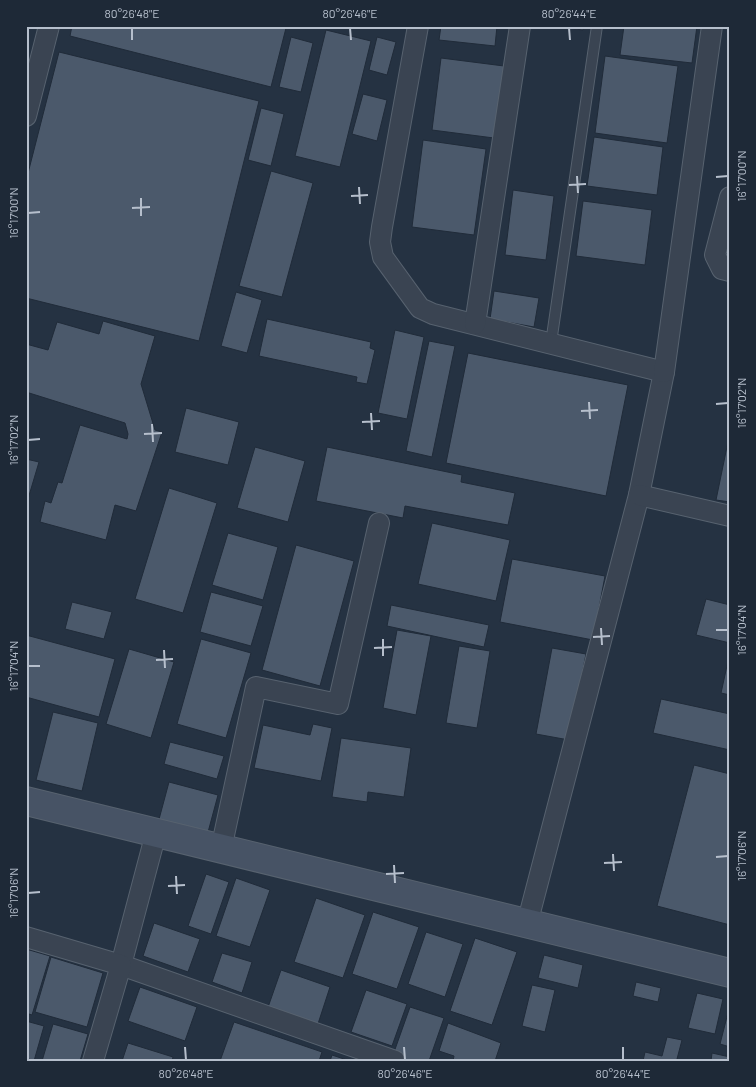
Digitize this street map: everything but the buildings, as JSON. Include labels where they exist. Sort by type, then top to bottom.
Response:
[{"type":"street","points":[[26,116],[49,26]]},
{"type":"street","points":[[418,26],[382,228],[380,242],[383,257],[420,308],[433,314],[664,372]]},
{"type":"street","points":[[475,324],[520,26]]},
{"type":"street","points":[[527,924],[639,495],[664,372],[712,26]]},
{"type":"street","points":[[730,197],[715,255],[722,269],[730,271]]},
{"type":"street","points":[[639,495],[730,516]]},
{"type":"street","points":[[221,849],[256,687],[338,704],[379,523]]},
{"type":"street","points":[[26,801],[730,973]]},
{"type":"street","points":[[93,1061],[156,833]]},
{"type":"street","points":[[26,937],[121,965],[395,1061]]},
{"type":"lane","points":[[551,344],[597,26]]}]
